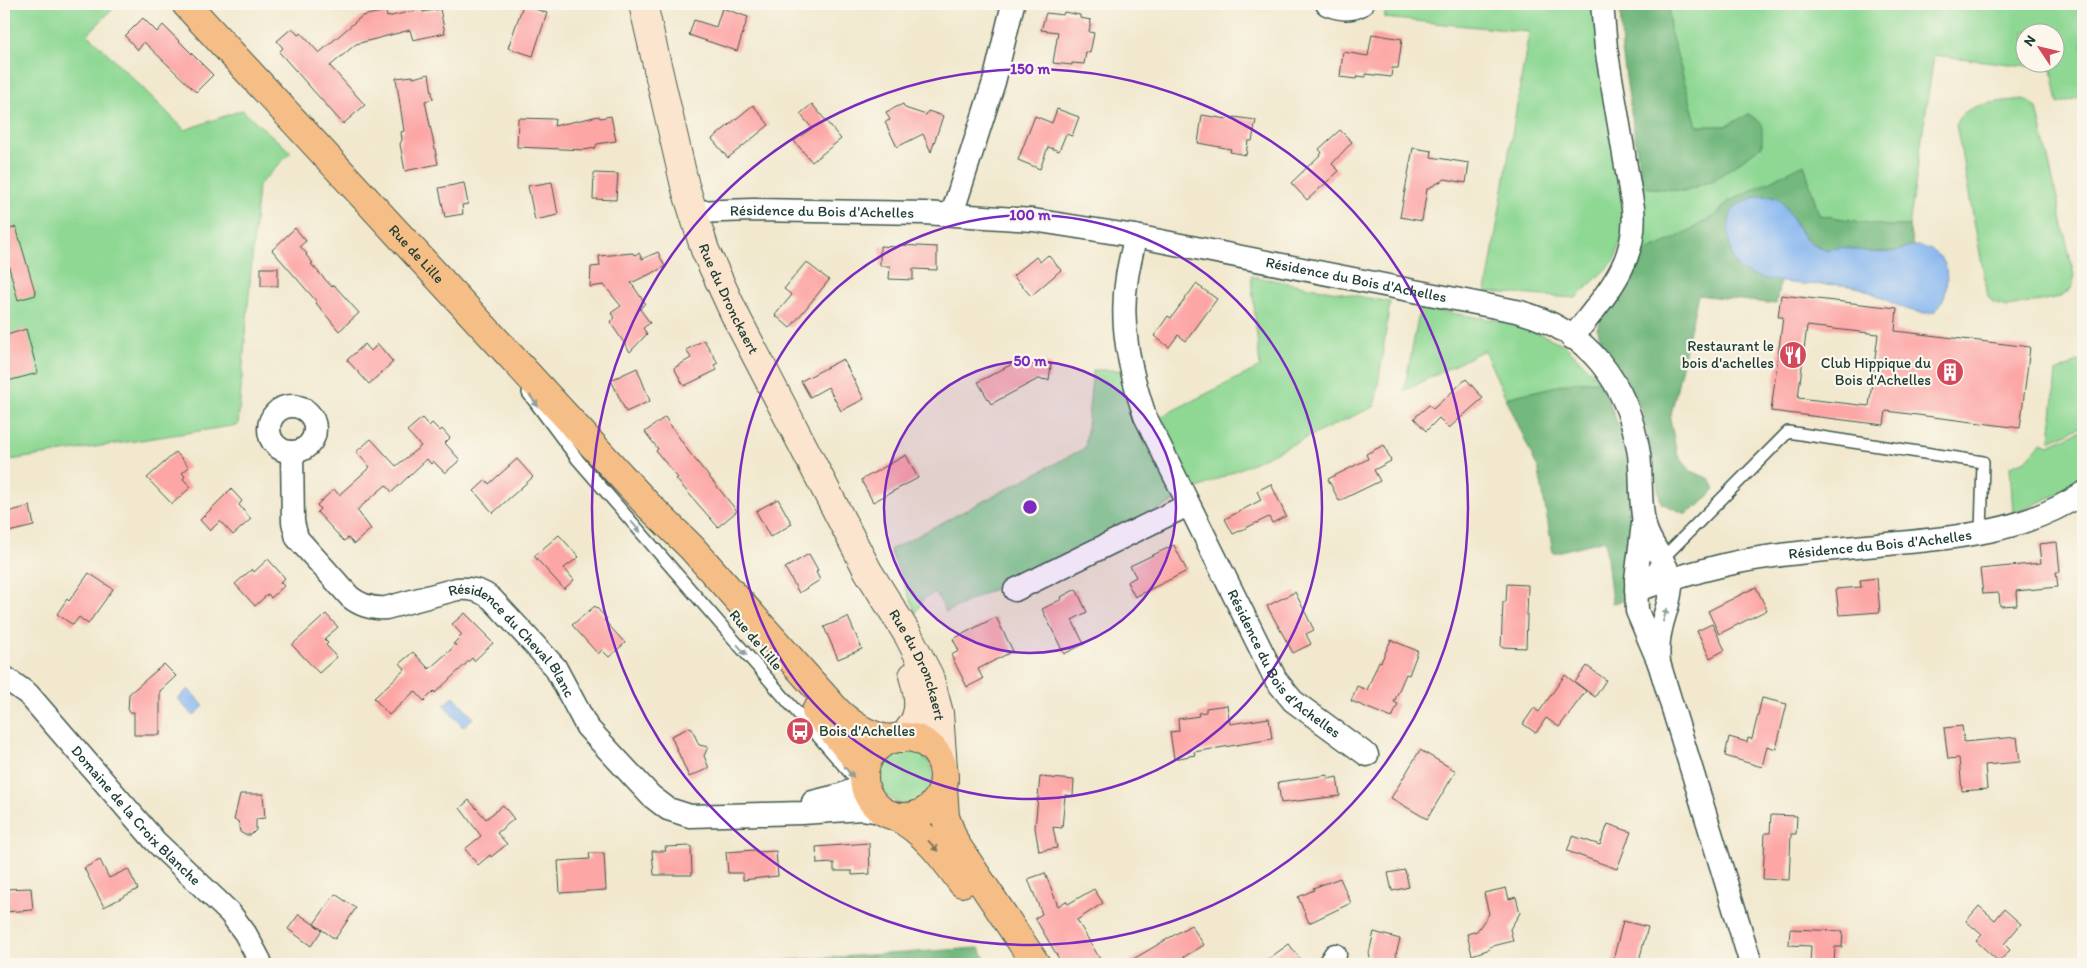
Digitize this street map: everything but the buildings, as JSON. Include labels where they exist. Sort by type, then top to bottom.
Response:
[{"type":"main road","name":"Rue de Lille","points":[[186,4],[647,504],[692,547],[838,712],[865,732],[879,738],[897,738]]},
{"type":"main road","name":"Rue du Dronckaert","points":[[643,4],[692,212],[720,284],[868,572],[917,690],[919,701],[918,716],[913,726],[897,738]]},
{"type":"main road","name":"Rue de Lille","points":[[647,504],[700,574],[860,764],[873,795],[913,827],[934,848],[1021,952]]},
{"type":"main road","name":"Rue du Dronckaert","points":[[868,572],[908,635],[929,676],[939,713],[943,777]]},
{"type":"main road","points":[[943,777],[937,800],[923,812],[909,817],[873,795],[871,755],[880,745],[897,738],[915,739],[927,745],[937,755],[943,777],[945,817],[952,837],[1021,952],[1036,964]]},
{"type":"street","points":[[952,214],[994,82],[1013,4]]},
{"type":"street","points":[[1327,4],[1342,9],[1352,9],[1362,4]]},
{"type":"street","points":[[1572,338],[1602,300],[1617,277],[1629,254],[1634,233],[1633,208],[1606,48],[1602,4]]},
{"type":"street","name":"Résidence du Bois d'Achelles","points":[[692,212],[753,210],[952,214],[1033,220],[1136,236],[1516,311],[1538,318],[1572,338],[1605,368],[1628,408],[1639,455],[1643,518],[1636,590],[1637,611],[1659,663],[1752,964]]},
{"type":"street","name":"Résidence du Bois d'Achelles","points":[[1136,236],[1125,292],[1126,337],[1131,370],[1145,416],[1276,680],[1293,701],[1367,755]]},
{"type":"street","name":"Résidence du Cheval Blanc","points":[[292,452],[293,522],[297,538],[358,603],[377,609],[457,589],[468,588],[484,593],[492,599],[555,667],[587,727],[660,804],[676,813],[690,816],[802,813],[862,808],[873,795]]},
{"type":"street","name":"Résidence du Bois d'Achelles","points":[[1636,590],[1666,570],[1714,567],[1765,557],[1980,534],[2049,512],[2083,493]]},
{"type":"street","points":[[1016,590],[1188,505]]},
{"type":"street","name":"Résidence du Bois d'Achelles","points":[[1643,518],[1648,535],[1666,570],[1671,593],[1660,630],[1659,663]]},
{"type":"street","name":"Domaine de la Croix Blanche","points":[[4,677],[28,694],[156,841],[230,913],[242,929],[260,961]]},
{"type":"street","name":"Résidence du Cheval Blanc","points":[[756,813],[824,800],[873,795]]},
{"type":"lane","points":[[500,344],[528,392],[578,460],[873,795]]},
{"type":"lane","points":[[1666,570],[1788,432],[1983,462],[1980,534]]},
{"type":"green space","points":[[4,4],[118,4],[88,34],[185,130],[242,110],[291,152],[258,186],[238,425],[4,461]]},
{"type":"green space","points":[[1597,4],[1625,227],[1615,260],[1576,298],[1486,292],[1529,32],[1384,18],[1388,5]]},
{"type":"green space","points":[[1620,4],[1669,4],[1670,30],[1697,126],[1726,126],[1749,114],[1762,124],[1762,146],[1714,180],[1684,191],[1642,187],[1622,50]]},
{"type":"green space","points":[[1669,4],[2083,4],[2083,96],[2058,104],[2053,72],[2064,72],[2064,22],[2014,22],[2014,64],[1934,55],[1909,226],[1886,226],[1819,215],[1804,165],[1728,202],[1716,215],[1676,238],[1637,255],[1645,230],[1642,187],[1684,191],[1714,180],[1762,146],[1749,114],[1726,126],[1697,126],[1670,30]]},
{"type":"green space","points":[[2022,99],[2029,101],[2037,108],[2074,276],[2073,286],[2060,297],[2008,307],[1993,303],[1988,296],[1956,124],[1966,111],[1975,107],[1994,102]]},
{"type":"green space","points":[[1804,164],[1819,215],[1886,226],[1909,226],[1913,246],[1897,251],[1863,252],[1847,247],[1829,250],[1818,247],[1804,236],[1778,198],[1772,196],[1757,197],[1743,202],[1737,207],[1729,222],[1730,248],[1734,262],[1744,272],[1780,281],[1776,304],[1698,295],[1670,419],[1677,454],[1691,471],[1710,479],[1715,489],[1700,505],[1686,514],[1661,503],[1641,408],[1604,349],[1597,328],[1615,292],[1637,255],[1676,238],[1716,215],[1728,202]]},
{"type":"green space","points":[[1251,276],[1390,302],[1375,406],[1192,491],[1154,420],[1260,367]]},
{"type":"green space","points":[[1420,308],[1514,323],[1565,345],[1600,381],[1574,382],[1506,398],[1484,350],[1404,391]]},
{"type":"green space","points":[[2083,359],[2083,426],[2050,441],[2056,372]]},
{"type":"green space","points":[[1093,370],[1123,370],[1178,500],[946,612],[936,593],[924,598],[916,613],[890,550],[1085,448]]},
{"type":"green space","points":[[1600,381],[1623,436],[1634,499],[1628,600],[1612,603],[1605,540],[1553,553],[1539,471],[1506,398],[1574,382]]},
{"type":"green space","points":[[2083,430],[2083,481],[2013,514],[2010,466],[2026,460],[2042,442],[2049,445]]},
{"type":"green space","points":[[901,750],[911,750],[921,754],[929,762],[933,777],[929,792],[921,800],[911,804],[901,804],[891,800],[883,792],[879,782],[879,772],[883,762],[891,754]]},
{"type":"green space","points":[[979,948],[989,964],[729,964]]},
{"type":"water","points":[[1760,196],[1778,198],[1803,236],[1820,248],[1844,247],[1878,253],[1918,246],[1932,250],[1945,265],[1947,278],[1943,301],[1934,311],[1927,313],[1918,312],[1901,307],[1853,286],[1779,282],[1754,276],[1741,270],[1733,258],[1729,241],[1731,215],[1738,204]]},
{"type":"water","points":[[188,689],[204,706],[193,716],[178,699]]},
{"type":"water","points":[[454,696],[473,718],[463,727],[444,705]]},
{"type":"place","name":"Restaurant le bois d'achelles","points":[[1793,355]]},
{"type":"place","name":"Club Hippique du Bois d'Achelles","points":[[1950,372]]},
{"type":"place","name":"Bois d'Achelles","points":[[800,731]]}]
